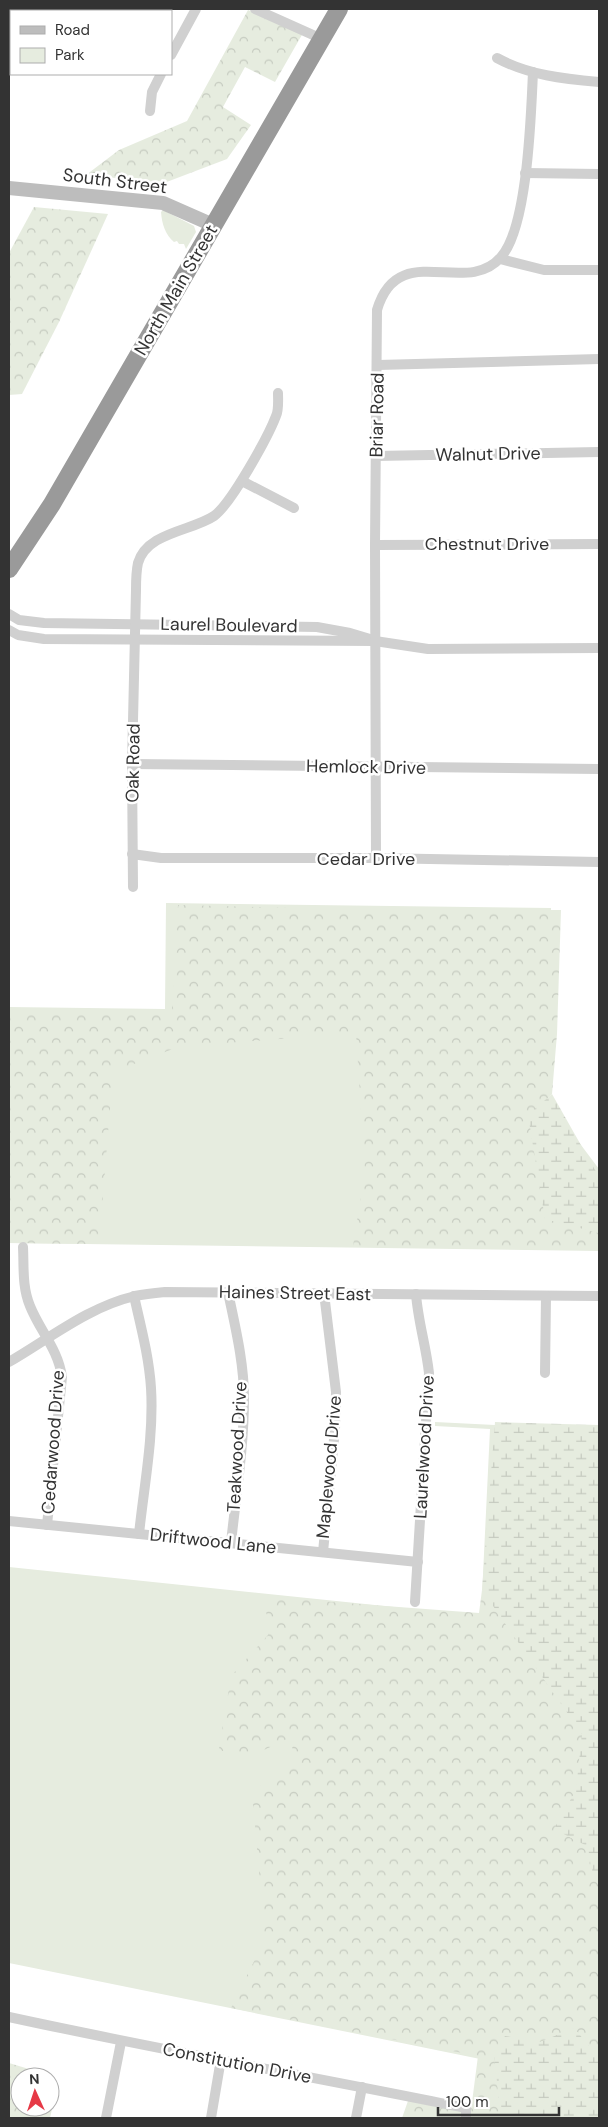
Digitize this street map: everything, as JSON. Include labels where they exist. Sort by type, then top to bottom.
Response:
[{"type":"highway","name":"North Main Street","points":[[9,569],[52,504],[339,9]]},
{"type":"street","points":[[172,54],[196,9]]},
{"type":"street","points":[[254,9],[270,11],[322,39]]},
{"type":"street","points":[[497,58],[508,64],[533,72],[599,82]]},
{"type":"street","name":"Briar Road","points":[[376,858],[375,545],[378,310],[381,298],[391,283],[408,274],[422,271],[481,271],[500,258],[510,246],[520,210],[525,173],[531,123],[533,72]]},
{"type":"street","points":[[150,111],[149,102],[152,92],[161,75]]},
{"type":"street","points":[[525,173],[599,174]]},
{"type":"street","name":"South Street","points":[[9,188],[163,202],[214,225]]},
{"type":"street","points":[[500,258],[544,270],[599,270]]},
{"type":"street","points":[[378,365],[599,360]]},
{"type":"street","name":"Oak Road","points":[[133,887],[132,764],[136,577],[138,562],[154,544],[165,537],[201,524],[216,515],[242,481],[277,414],[278,393]]},
{"type":"street","name":"Walnut Drive","points":[[376,456],[599,452]]},
{"type":"street","points":[[242,481],[294,508]]},
{"type":"street","name":"Chestnut Drive","points":[[375,545],[599,544]]},
{"type":"street","name":"Laurel Boulevard","points":[[9,614],[19,620],[29,622],[317,628],[350,633],[375,641]]},
{"type":"street","points":[[80,623],[80,638]]},
{"type":"street","name":"Laurel Boulevard","points":[[9,630],[31,639],[375,641],[428,649],[599,648]]},
{"type":"street","name":"Hemlock Drive","points":[[132,764],[599,769]]},
{"type":"street","name":"Cedar Drive","points":[[132,854],[161,858],[376,858],[599,862]]},
{"type":"street","name":"Cedarwood Drive","points":[[23,1247],[24,1284],[29,1304],[60,1364],[62,1377],[47,1525]]},
{"type":"street","name":"Haines Street East","points":[[9,1362],[82,1318],[106,1306],[134,1296],[166,1292],[599,1296]]},
{"type":"street","name":"Teakwood Drive","points":[[228,1292],[238,1342],[244,1396],[241,1450],[231,1543]]},
{"type":"street","name":"Maplewood Drive","points":[[322,1552],[335,1429],[336,1392],[324,1293]]},
{"type":"street","name":"Laurelwood Drive","points":[[415,1602],[429,1373],[427,1351],[420,1327],[416,1294]]},
{"type":"street","points":[[134,1296],[148,1362],[151,1389],[151,1421],[139,1534]]},
{"type":"street","points":[[545,1373],[546,1296]]},
{"type":"street","name":"Driftwood Lane","points":[[9,1521],[418,1562]]},
{"type":"street","name":"Constitution Drive","points":[[9,2017],[121,2042],[221,2059],[362,2087],[466,2113]]},
{"type":"street","points":[[106,2118],[121,2042]]},
{"type":"street","points":[[211,2118],[221,2059]]},
{"type":"street","points":[[356,2118],[362,2087]]},
{"type":"green space","points":[[9,9],[39,9],[10,10],[9,68]]},
{"type":"green space","points":[[248,10],[303,33],[275,82],[245,67],[223,107],[251,125],[227,159],[164,183],[86,175],[119,150],[187,121]]},
{"type":"green space","points":[[34,207],[108,214],[59,322],[22,394],[9,395],[9,253]]},
{"type":"green space","points":[[163,210],[194,226],[196,232],[186,249],[184,244],[179,244],[177,241],[174,242],[166,232],[161,216]]},
{"type":"green space","points":[[166,903],[551,908],[548,1101],[599,1169],[599,1251],[9,1243],[9,1007],[165,1009]]},
{"type":"green space","points":[[178,905],[364,910],[561,910],[557,1034],[552,1094],[548,1098],[545,1219],[599,1233],[599,1249],[353,1246],[365,1172],[356,1033],[178,1047],[113,1072],[99,1244],[9,1243],[9,1010],[172,1010]]},
{"type":"green space","points":[[552,1094],[599,1177],[599,1233],[545,1219],[528,1115]]},
{"type":"green space","points":[[435,1422],[599,1430],[599,2118],[478,2118],[490,2061],[9,1963],[9,1567],[481,1616],[490,1429],[435,1426]]},
{"type":"green space","points":[[495,1422],[599,1425],[599,1884],[594,1879],[587,1846],[554,1829],[576,1790],[582,1734],[482,1590]]},
{"type":"green space","points":[[482,1590],[582,1734],[576,1790],[554,1829],[587,1846],[594,1879],[599,1884],[599,2058],[574,2028],[540,2042],[505,2036],[494,2054],[501,2118],[402,2118],[409,2098],[471,2110],[478,2056],[231,2008],[265,1939],[252,1792],[294,1761],[291,1737],[241,1761],[219,1749],[231,1676],[268,1635],[265,1597],[479,1613]]},
{"type":"green space","points":[[574,2028],[599,2058],[599,2118],[501,2118],[494,2054],[505,2036],[540,2042]]},
{"type":"green space","points":[[9,2063],[22,2067],[10,2067],[10,2117],[50,2117],[9,2118]]}]
